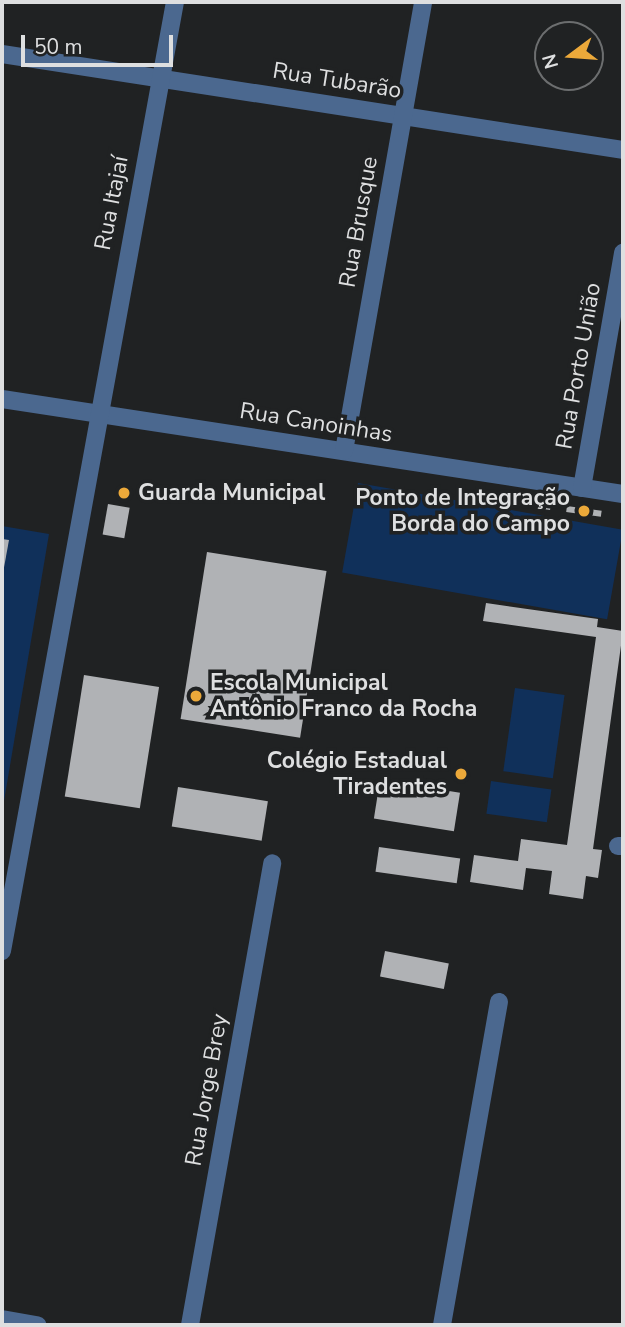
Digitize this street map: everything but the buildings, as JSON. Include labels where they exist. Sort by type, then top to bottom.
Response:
[{"type":"street","name":"Rua Itajaí","points":[[2,951],[175,2]]},
{"type":"street","name":"Rua Brusque","points":[[344,452],[423,2]]},
{"type":"street","name":"Rua Tubarão","points":[[2,54],[623,150]]},
{"type":"street","name":"Rua Porto União","points":[[582,488],[623,253]]},
{"type":"street","name":"Rua Canoinhas","points":[[2,399],[623,494]]},
{"type":"street","name":"Rua Jorge Brey","points":[[190,1325],[272,863]]},
{"type":"street","points":[[442,1325],[499,1002]]},
{"type":"street","points":[[2,1319],[37,1325]]},
{"type":"shaded area","points":[[358,483],[623,530],[607,619],[342,573]]},
{"type":"shaded area","points":[[2,526],[49,534],[2,813]]},
{"type":"shaded area","points":[[515,688],[565,695],[553,778],[503,771]]},
{"type":"shaded area","points":[[491,781],[551,789],[547,822],[486,814]]},
{"type":"place","name":"Guarda Municipal","points":[[124,493]]},
{"type":"place","name":"Ponto de Integração Borda do Campo","points":[[584,511]]},
{"type":"place","name":"Escola Municipal Antônio Franco da Rocha","points":[[196,696]]},
{"type":"place","name":"Colégio Estadual Tiradentes","points":[[461,774]]}]
